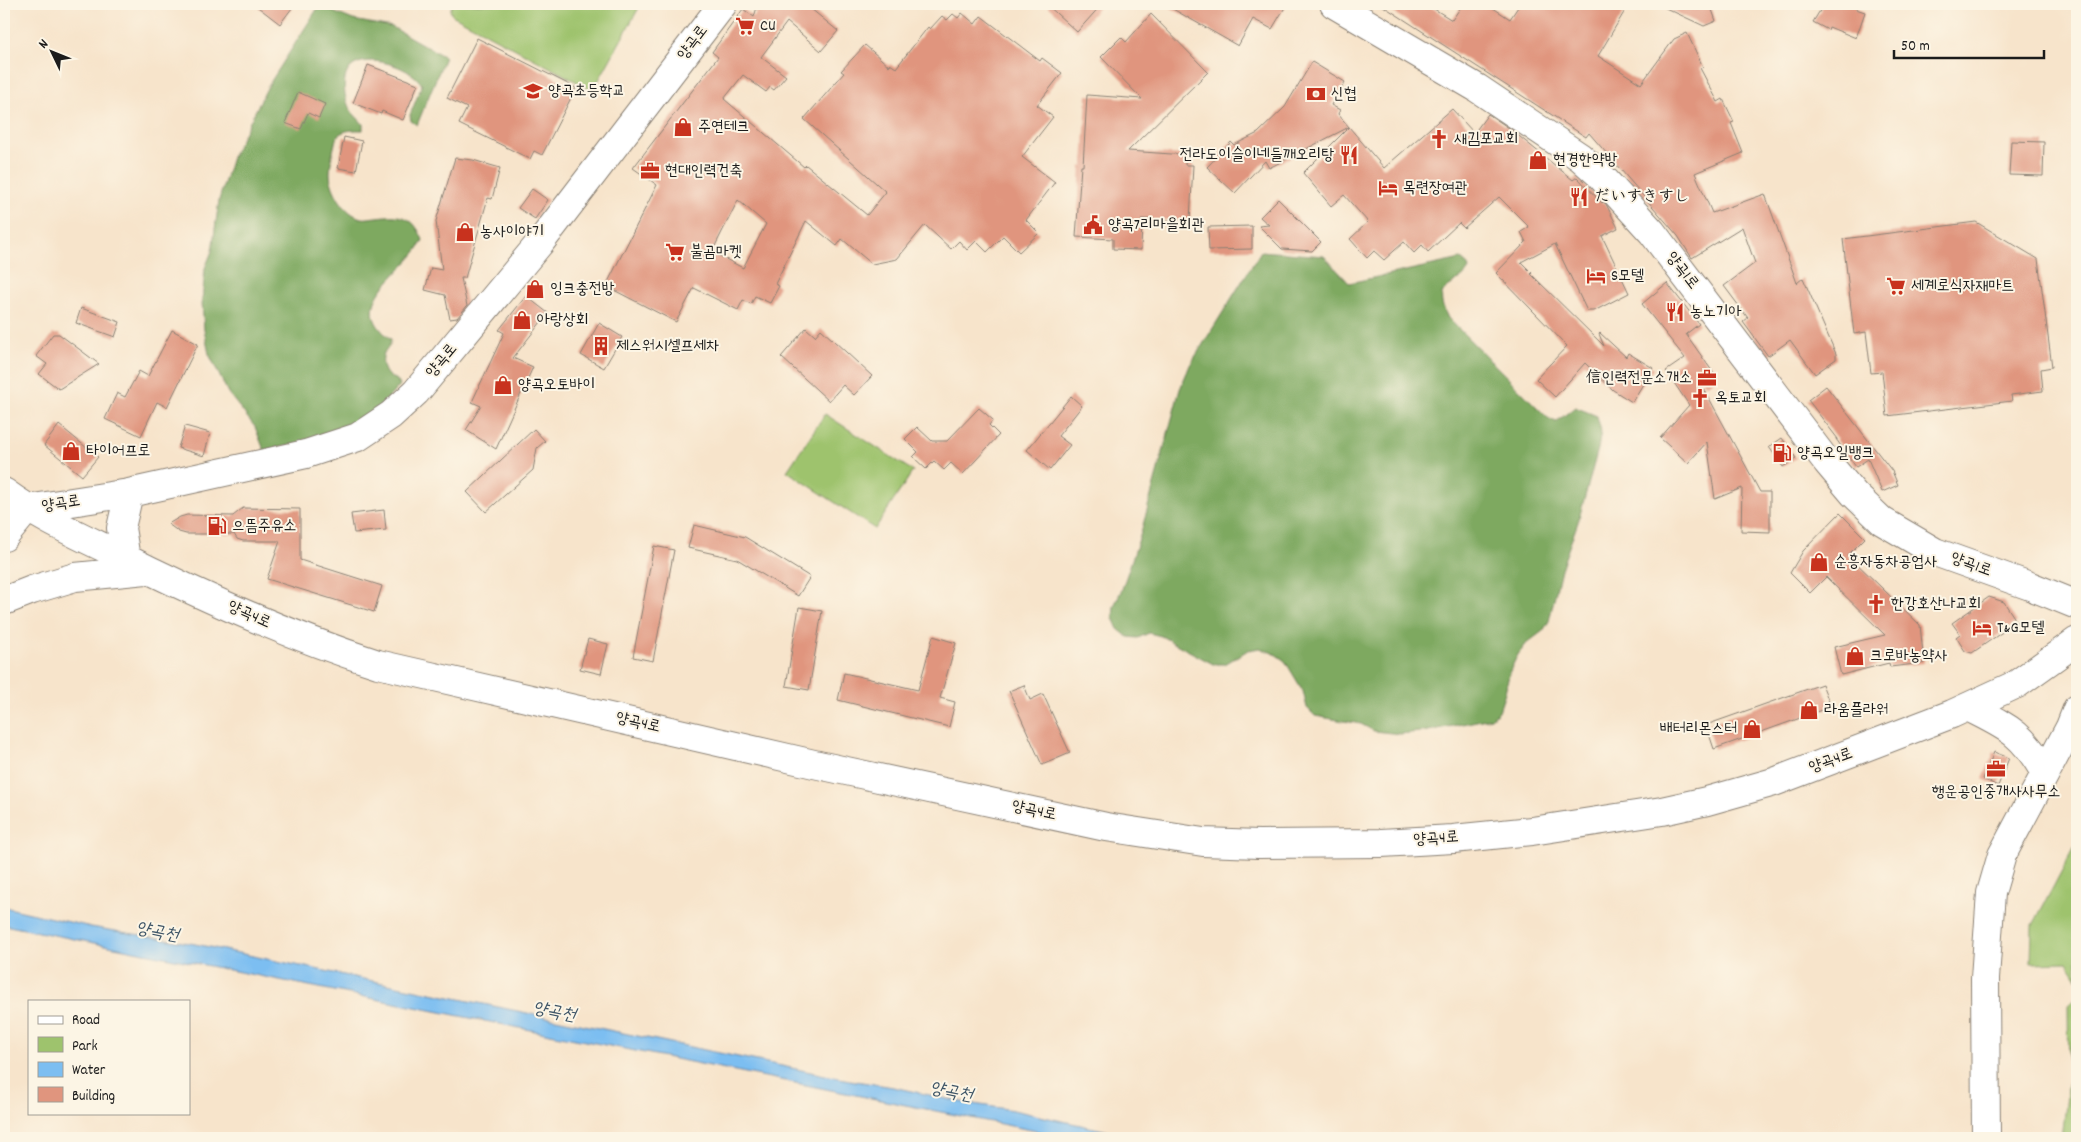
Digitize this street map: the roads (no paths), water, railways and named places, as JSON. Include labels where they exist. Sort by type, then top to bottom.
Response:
[{"type":"street","name":"양곡로","points":[[27,509],[129,493],[289,458],[335,446],[358,437],[391,415],[416,392],[539,244],[723,4]]},
{"type":"street","name":"양곡1로","points":[[1334,4],[1477,88],[1580,157],[1598,173],[1652,232],[1827,462],[1854,494],[1882,521],[1935,552],[2077,605]]},
{"type":"street","name":"양곡4로","points":[[4,492],[27,509],[136,565],[278,628],[327,648],[378,664],[814,764],[1106,827],[1202,842],[1259,844],[1381,843],[1453,838],[1532,831],[1662,811],[1707,801],[1774,782],[1900,735],[1968,707],[2017,684],[2077,641]]},
{"type":"street","points":[[4,601],[75,577],[136,565],[121,528],[129,493]]},
{"type":"street","points":[[4,537],[27,509]]},
{"type":"street","points":[[1968,707],[2009,728],[2022,738],[2033,751],[2045,773]]},
{"type":"street","points":[[1986,1138],[1984,978],[1991,893],[2002,855],[2070,727],[2077,709]]},
{"type":"water","points":[[4,907],[91,927],[195,944],[849,1080],[1013,1110],[1139,1138],[1071,1138],[4,925]]},
{"type":"place","name":"CU","points":[[745,26]]},
{"type":"place","name":"양곡초등학교","points":[[533,91]]},
{"type":"place","name":"신협","points":[[1316,94]]},
{"type":"place","name":"주연테크","points":[[683,127]]},
{"type":"place","name":"새김포교회","points":[[1439,139]]},
{"type":"place","name":"전라도이슬이네들깨오리탕","points":[[1349,155]]},
{"type":"place","name":"현경한약방","points":[[1538,160]]},
{"type":"place","name":"현대인력건축","points":[[650,171]]},
{"type":"place","name":"목련장여관","points":[[1388,188]]},
{"type":"place","name":"だいすきすし","points":[[1579,197]]},
{"type":"place","name":"양곡7리마을회관","points":[[1093,225]]},
{"type":"place","name":"농사이야기","points":[[465,232]]},
{"type":"place","name":"불곰마켓","points":[[675,252]]},
{"type":"place","name":"S모텔","points":[[1596,276]]},
{"type":"place","name":"세계로식자재마트","points":[[1896,286]]},
{"type":"place","name":"잉크충전방","points":[[535,289]]},
{"type":"place","name":"농노기아","points":[[1675,312]]},
{"type":"place","name":"아랑상회","points":[[522,320]]},
{"type":"place","name":"제스워시셀프세차","points":[[601,346]]},
{"type":"place","name":"信인력전문소개소","points":[[1707,378]]},
{"type":"place","name":"양곡오토바이","points":[[503,385]]},
{"type":"place","name":"옥토교회","points":[[1700,398]]},
{"type":"place","name":"타이어프로","points":[[71,451]]},
{"type":"place","name":"양곡오일뱅크","points":[[1782,453]]},
{"type":"place","name":"으뜸주유소","points":[[217,526]]},
{"type":"place","name":"순흥자동차공업사","points":[[1819,562]]},
{"type":"place","name":"한강호산나교회","points":[[1876,604]]},
{"type":"place","name":"T&G모텔","points":[[1982,628]]},
{"type":"place","name":"크로바농약사","points":[[1855,656]]},
{"type":"place","name":"라움플라워","points":[[1809,710]]},
{"type":"place","name":"배터리몬스터","points":[[1752,729]]},
{"type":"place","name":"행운공인중개사사무소","points":[[1996,769]]},
{"type":"water label","name":"양곡천","points":[[157,933]]},
{"type":"water label","name":"양곡천","points":[[554,1013]]},
{"type":"water label","name":"양곡천","points":[[951,1093]]}]
